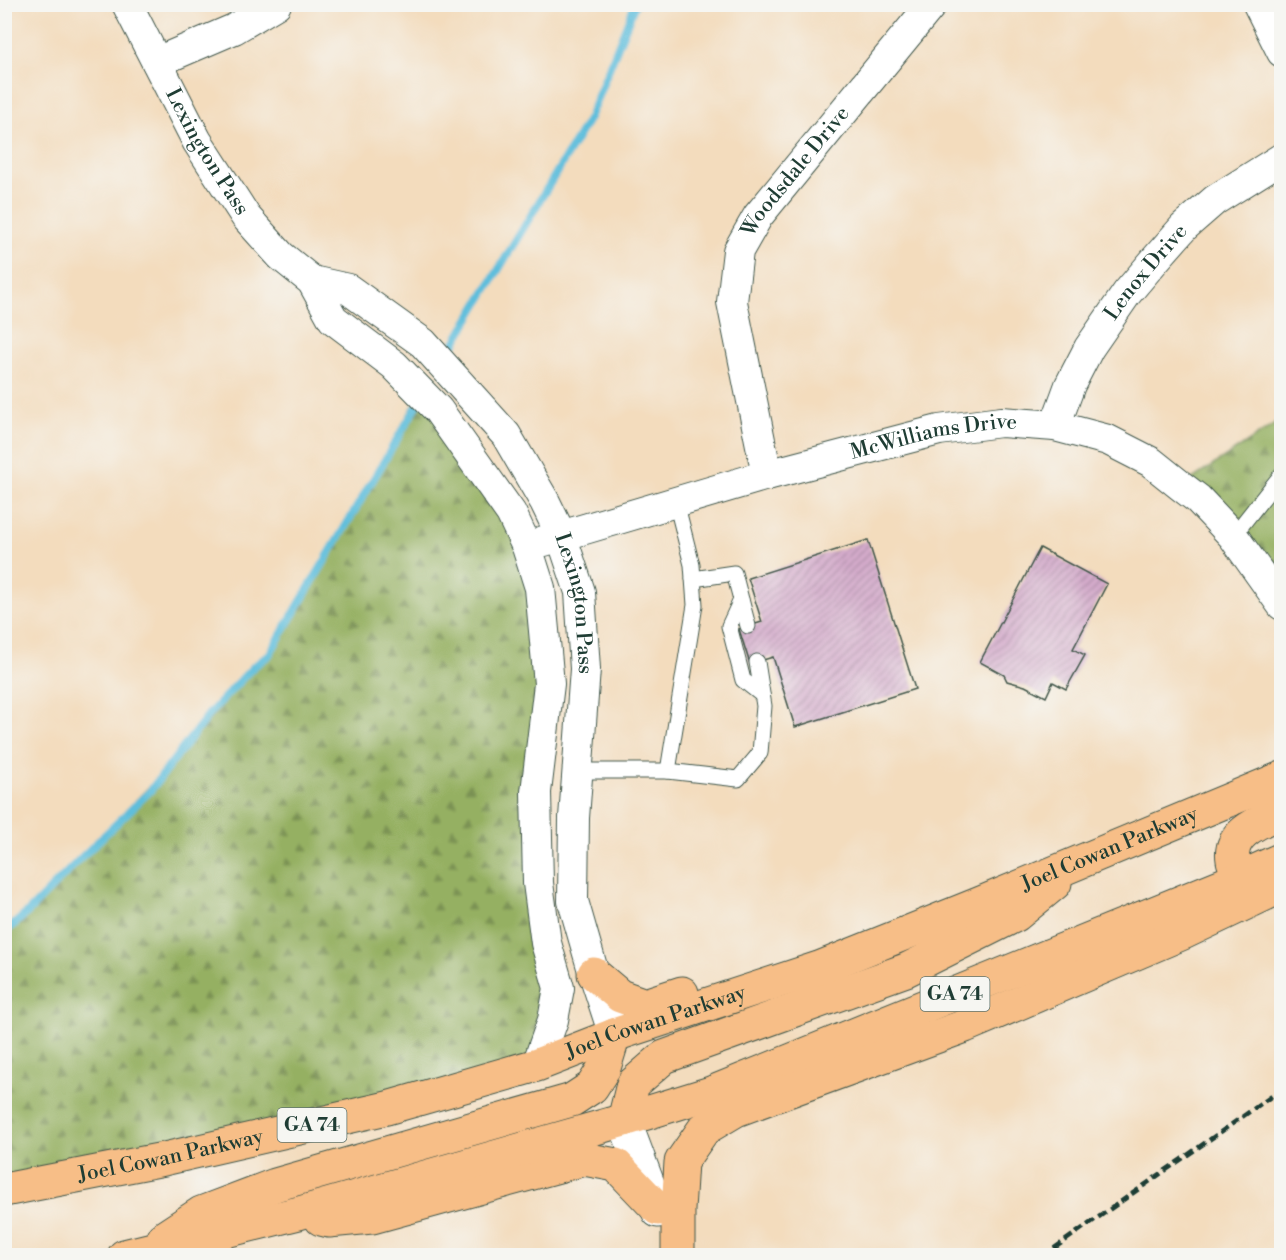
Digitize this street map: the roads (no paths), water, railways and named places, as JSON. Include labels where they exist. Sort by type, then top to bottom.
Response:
[{"type":"main road","name":"Joel Cowan Parkway","points":[[4,1190],[164,1159],[387,1108],[537,1065],[614,1035],[819,968],[1271,782]]},
{"type":"main road","points":[[1240,878],[1233,859],[1234,844],[1245,830],[1281,812]]},
{"type":"main road","points":[[624,1120],[633,1084],[664,1058],[906,970],[1016,915],[1085,859]]},
{"type":"main road","name":"GA 74","points":[[133,1254],[299,1213],[711,1093],[1240,878],[1281,859]]},
{"type":"main road","points":[[678,1256],[681,1162],[704,1129],[746,1106],[965,1026],[1183,933],[1281,886]]},
{"type":"main road","points":[[594,974],[620,996],[645,1005],[827,943],[882,942]]},
{"type":"main road","points":[[133,1254],[201,1213],[275,1185],[572,1100],[592,1087],[604,1068],[614,1035]]},
{"type":"main road","points":[[299,1213],[329,1221],[372,1217],[584,1159],[616,1165],[658,1209]]},
{"type":"street","name":"Lexington Pass","points":[[127,4],[197,141],[246,217],[281,256],[312,281],[333,319],[394,365],[438,410],[512,513],[526,547],[540,588],[549,684],[536,792],[538,883],[546,943],[559,988],[553,1020],[537,1065]]},
{"type":"street","points":[[158,62],[234,29],[276,4]]},
{"type":"street","name":"Woodsdale Drive","points":[[768,475],[732,302],[738,251],[758,216],[932,4]]},
{"type":"street","points":[[1258,4],[1281,51]]},
{"type":"street","name":"Lenox Drive","points":[[1055,426],[1089,348],[1134,284],[1184,227],[1215,200],[1281,158]]},
{"type":"street","name":"Lexington Pass","points":[[312,281],[348,289],[423,344],[506,435],[545,502],[561,535],[580,592],[585,669],[574,818],[573,901],[614,1035]]},
{"type":"street","name":"McWilliams Drive","points":[[526,547],[768,475],[939,430],[1001,422],[1055,426],[1108,440],[1151,462],[1198,499],[1233,536],[1281,605]]},
{"type":"street","points":[[1271,782],[1281,758]]},
{"type":"street","points":[[539,767],[577,771]]},
{"type":"street","points":[[624,1120],[658,1209],[672,1256]]},
{"type":"lane","points":[[1233,536],[1281,474]]},
{"type":"lane","points":[[668,771],[694,605],[692,565],[676,502]]},
{"type":"lane","points":[[693,579],[734,573],[748,626]]},
{"type":"lane","points":[[741,600],[729,626],[743,680],[762,695]]},
{"type":"lane","points":[[577,771],[668,771],[738,779],[760,753],[764,706],[757,662]]},
{"type":"waterway","points":[[450,351],[589,118],[635,4]]},
{"type":"waterway","points":[[4,933],[150,791],[209,714],[253,667],[269,655],[418,404]]},
{"type":"railway","points":[[1043,1256],[1282,1089]]}]
